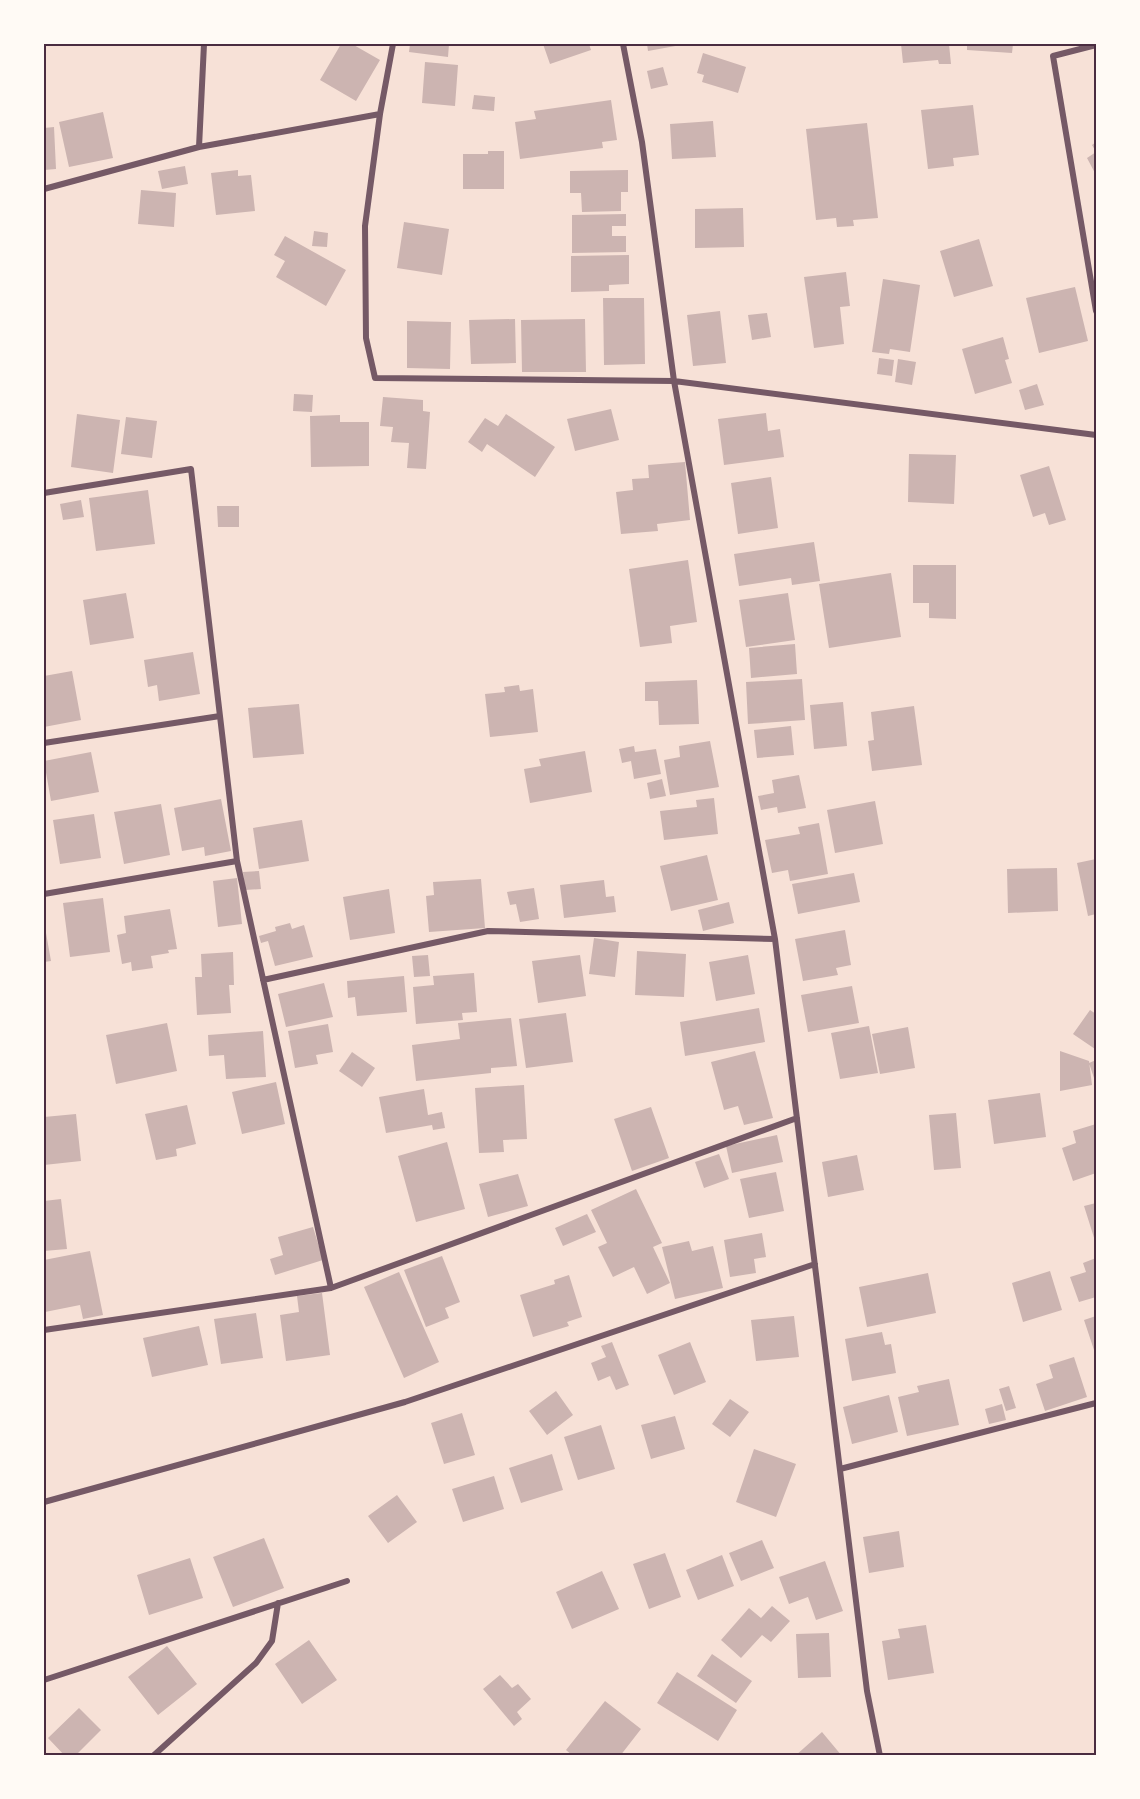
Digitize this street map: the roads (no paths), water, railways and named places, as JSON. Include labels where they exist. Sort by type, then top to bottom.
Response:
[{"type":"street","points":[[199,147],[204,44]]},
{"type":"street","points":[[393,44],[380,114],[365,226],[366,338],[375,378],[674,381],[1096,435]]},
{"type":"street","points":[[623,44],[642,142],[674,381],[775,939],[867,1691],[880,1755]]},
{"type":"street","points":[[1096,45],[1053,56],[1096,311]]},
{"type":"street","points":[[44,189],[199,147],[380,114]]},
{"type":"street","points":[[44,493],[190,470],[237,861],[330,1287]]},
{"type":"street","points":[[44,743],[220,716]]},
{"type":"street","points":[[44,894],[237,861]]},
{"type":"street","points":[[263,980],[488,931],[775,939]]},
{"type":"street","points":[[44,1330],[330,1287],[797,1118]]},
{"type":"street","points":[[44,1502],[405,1402],[815,1264]]},
{"type":"street","points":[[840,1469],[1096,1403]]},
{"type":"street","points":[[44,1680],[347,1581]]},
{"type":"street","points":[[153,1755],[256,1663],[272,1641],[278,1603]]}]
